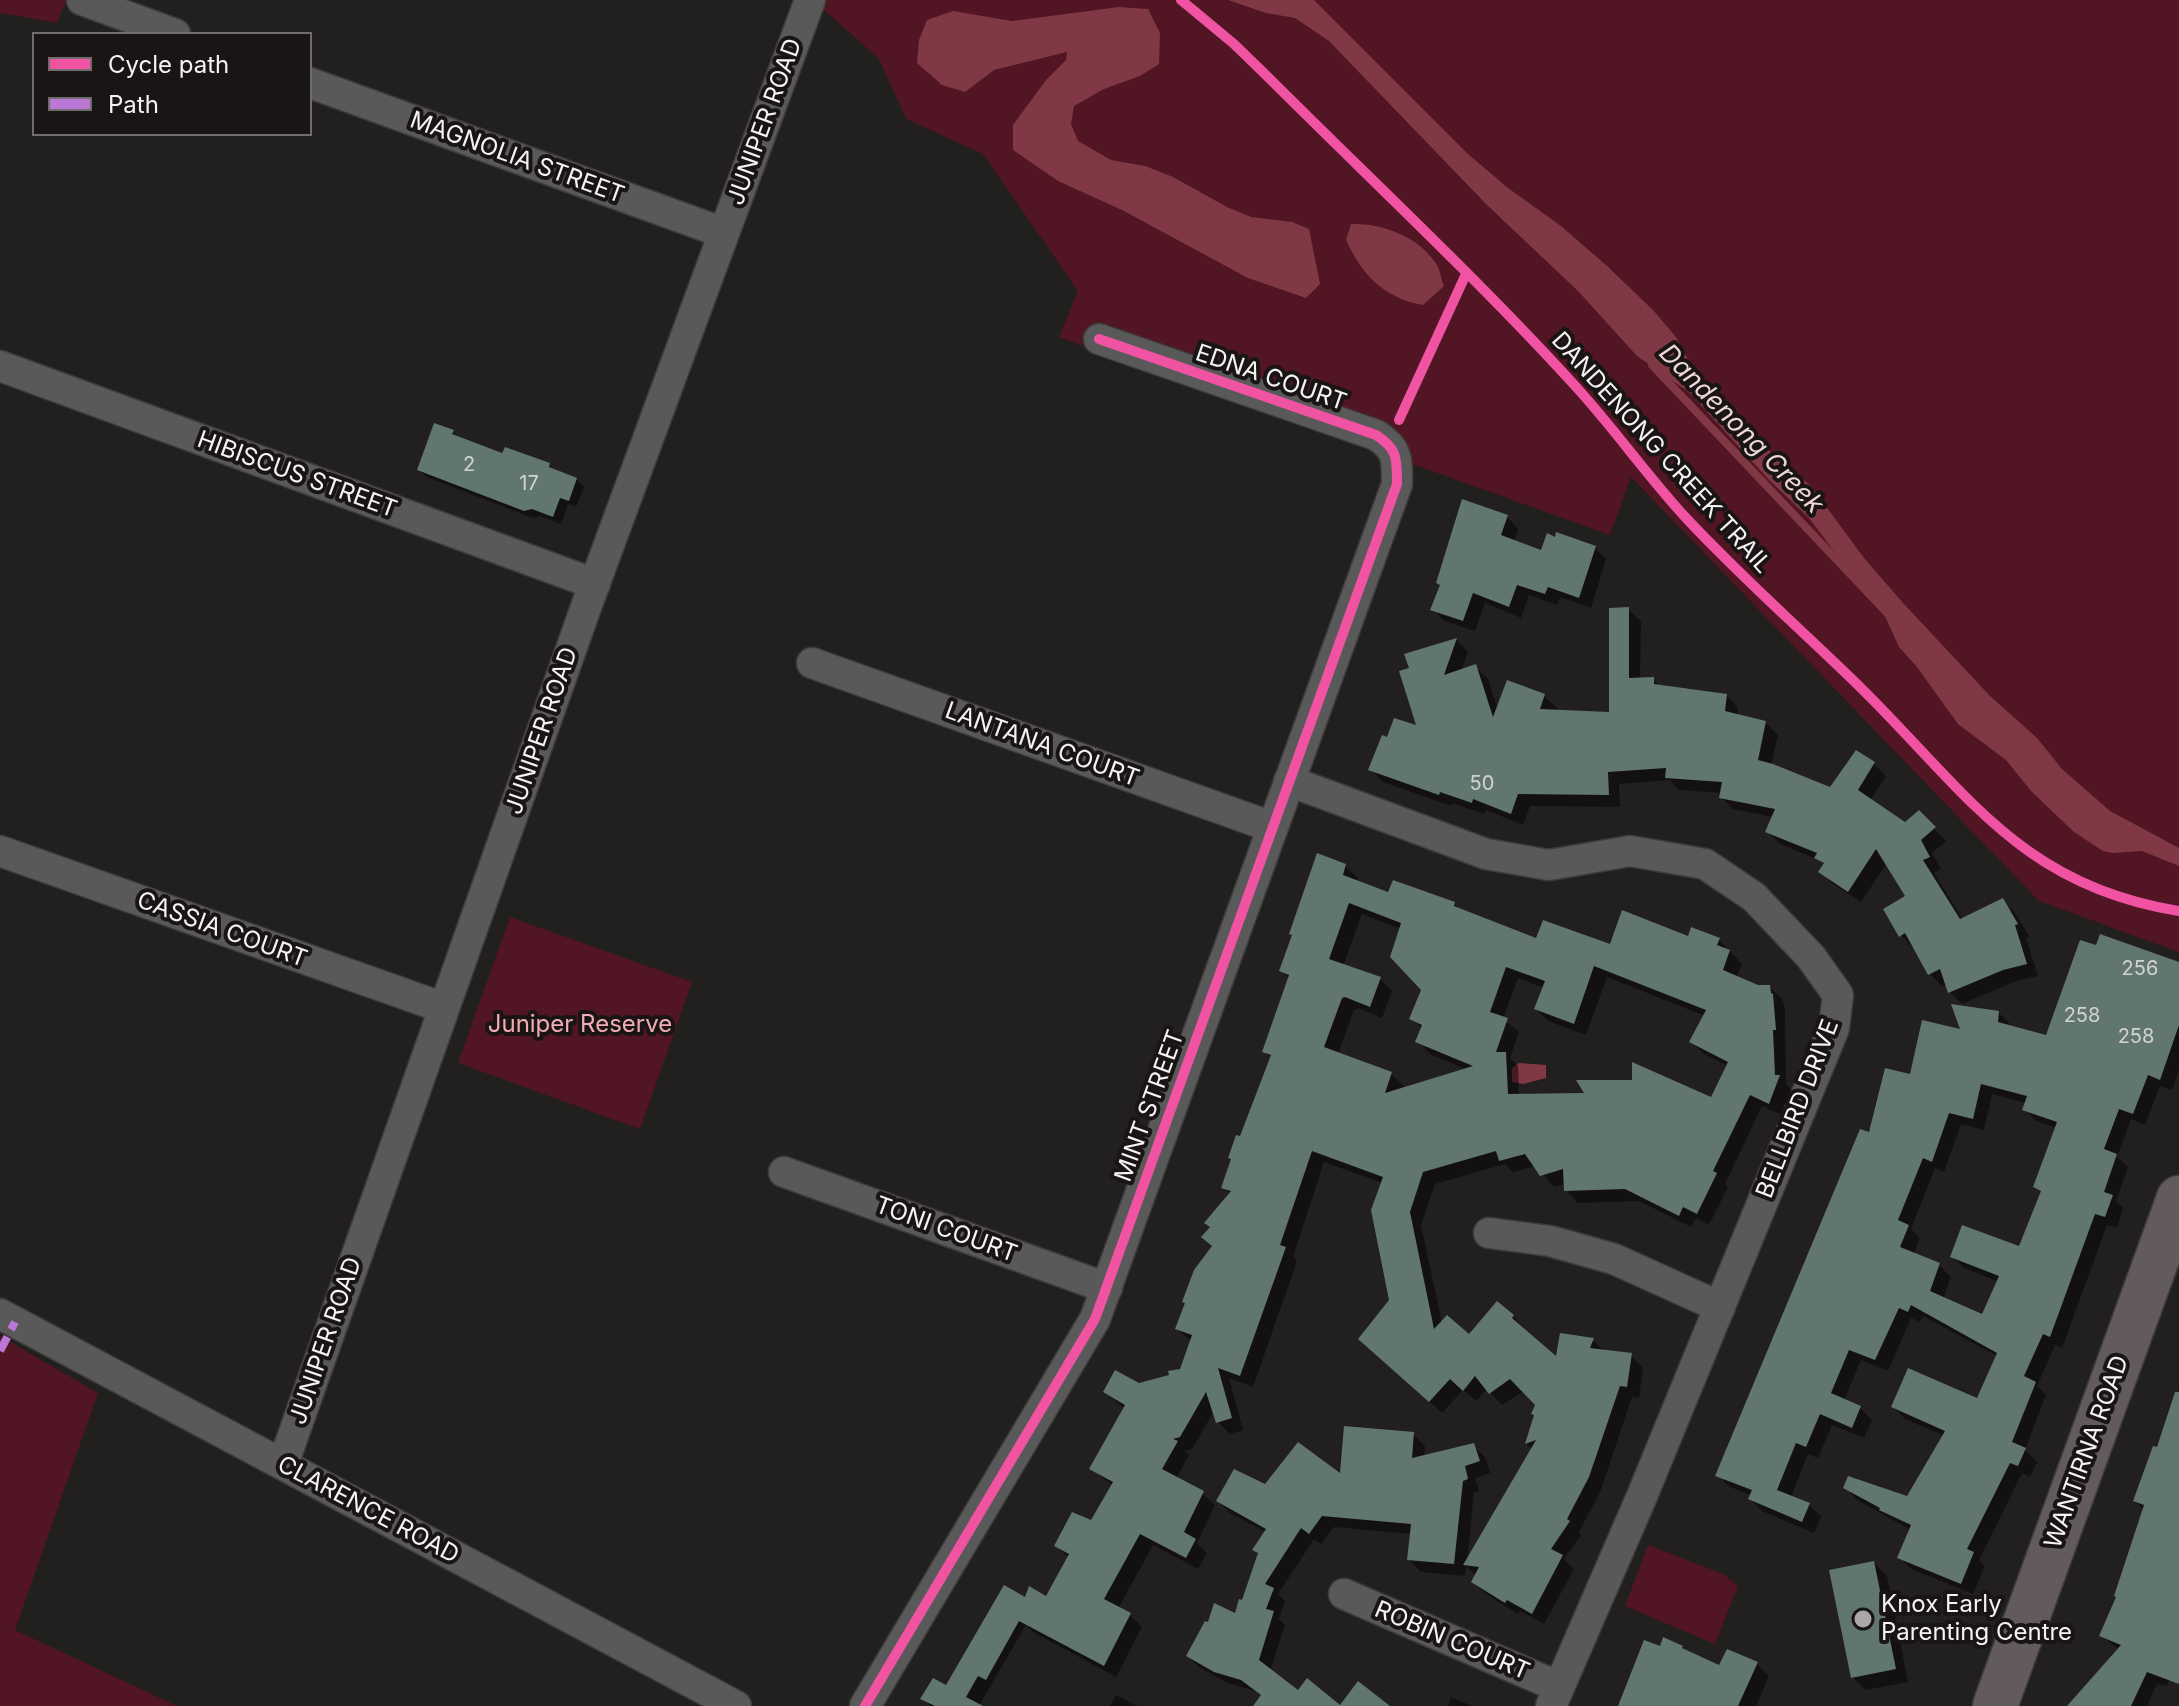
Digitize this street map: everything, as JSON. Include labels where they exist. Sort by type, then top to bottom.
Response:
[{"type":"main road","name":"WANTIRNA ROAD","points":[[1995,1706],[2179,1198]]},
{"type":"street","points":[[82,0],[170,32]]},
{"type":"street","name":"JUNIPER ROAD","points":[[283,1464],[595,584],[810,0]]},
{"type":"street","name":"MAGNOLIA STREET","points":[[312,84],[724,233]]},
{"type":"street","name":"EDNA COURT","points":[[1099,339],[1376,435],[1388,442],[1394,452],[1397,484]]},
{"type":"street","name":"HIBISCUS STREET","points":[[0,366],[595,584]]},
{"type":"street","name":"MINT STREET","points":[[865,1706],[1095,1319],[1397,484]]},
{"type":"street","name":"LANTANA COURT","points":[[812,663],[1272,827]]},
{"type":"street","name":"BELLBIRD DRIVE","points":[[1289,781],[1486,854],[1549,865],[1630,851],[1705,864],[1754,897],[1811,957],[1838,995],[1834,1028],[1555,1697]]},
{"type":"street","name":"CASSIA COURT","points":[[0,851],[444,1008]]},
{"type":"street","name":"TONI COURT","points":[[784,1172],[1107,1288]]},
{"type":"street","points":[[1489,1233],[1550,1241],[1614,1259],[1720,1307]]},
{"type":"street","name":"CLARENCE ROAD","points":[[0,1314],[283,1464],[705,1698],[736,1706]]},
{"type":"street","name":"ROBIN COURT","points":[[1344,1594],[1555,1697]]},
{"type":"green space","points":[[0,0],[66,0],[57,23],[0,13]]},
{"type":"green space","points":[[813,0],[2179,0],[2179,952],[2039,901],[1631,477],[1610,535],[1059,337],[1078,291],[983,154],[906,119],[879,59]]},
{"type":"green space","name":"Juniper Reserve","points":[[510,917],[692,982],[640,1129],[458,1063]]},
{"type":"green space","points":[[0,1336],[98,1393],[15,1630],[177,1706],[0,1706]]},
{"type":"green space","points":[[1648,1545],[1723,1574],[1738,1586],[1715,1644],[1625,1606]]},
{"type":"water","points":[[1228,0],[1314,0],[1468,154],[1606,265],[1676,337],[1696,374],[1765,447],[1811,486],[1864,558],[1990,696],[2037,738],[2062,769],[2110,811],[2179,848],[2179,866],[2142,851],[2103,851],[2074,832],[2032,792],[2006,760],[1958,724],[1899,647],[1875,594],[1843,563],[1809,518],[1769,480],[1690,393],[1637,356],[1578,291],[1487,205],[1329,41],[1295,18],[1266,13]]},
{"type":"water","points":[[1119,7],[1148,9],[1160,33],[1159,64],[1074,106],[1071,124],[1078,141],[1111,160],[1145,166],[1173,177],[1251,217],[1292,222],[1309,229],[1320,284],[1306,298],[1248,278],[1122,210],[1058,181],[1013,150],[1013,125],[1046,80],[1066,60],[1067,52],[994,70],[965,92],[942,85],[917,63],[919,40],[927,20],[953,11],[1012,21]]},
{"type":"water","points":[[1351,224],[1375,226],[1409,238],[1435,262],[1444,286],[1423,305],[1386,291],[1367,274],[1352,253],[1346,240]]},
{"type":"water","points":[[1519,1063],[1546,1065],[1546,1078],[1523,1084],[1512,1082],[1512,1068]]},
{"type":"building","points":[[434,423],[454,430],[452,434],[502,453],[505,447],[550,463],[549,467],[577,478],[569,501],[560,498],[553,517],[532,509],[524,511],[417,470]]},
{"type":"building","points":[[1462,499],[1508,515],[1501,535],[1541,550],[1547,533],[1555,537],[1556,532],[1596,546],[1579,598],[1548,587],[1545,594],[1517,585],[1509,607],[1473,593],[1463,621],[1430,610],[1440,585],[1436,583]]},
{"type":"building","points":[[1629,607],[1629,678],[1654,677],[1654,684],[1727,694],[1725,711],[1766,721],[1758,760],[1830,787],[1856,750],[1875,762],[1858,790],[1905,822],[1919,810],[1936,827],[1921,840],[1930,857],[1923,860],[1960,919],[2003,898],[2018,924],[2015,925],[2027,964],[2003,970],[1948,993],[1940,969],[1928,975],[1905,933],[1899,937],[1883,909],[1905,896],[1876,849],[1848,892],[1818,872],[1824,863],[1814,858],[1817,853],[1765,832],[1775,809],[1719,798],[1722,782],[1665,778],[1666,768],[1608,772],[1609,795],[1518,794],[1511,814],[1473,799],[1472,803],[1440,792],[1439,795],[1368,770],[1382,735],[1387,737],[1394,718],[1416,725],[1399,671],[1409,668],[1404,654],[1457,638],[1444,675],[1476,664],[1493,717],[1507,680],[1545,694],[1540,709],[1609,712],[1609,608]]},
{"type":"building","points":[[1317,853],[1346,864],[1343,875],[1388,892],[1393,880],[1455,902],[1454,906],[1536,938],[1543,920],[1610,944],[1622,910],[1688,936],[1691,927],[1720,938],[1717,945],[1730,950],[1723,970],[1758,985],[1770,985],[1776,1030],[1773,1030],[1775,1075],[1780,1075],[1769,1104],[1750,1095],[1713,1171],[1717,1173],[1697,1214],[1683,1207],[1679,1216],[1625,1189],[1564,1191],[1563,1169],[1540,1176],[1525,1154],[1499,1161],[1496,1151],[1423,1172],[1410,1212],[1434,1329],[1447,1315],[1469,1334],[1497,1301],[1556,1356],[1560,1333],[1594,1338],[1590,1348],[1632,1353],[1627,1387],[1620,1386],[1589,1477],[1567,1519],[1570,1521],[1551,1549],[1563,1555],[1532,1614],[1507,1600],[1505,1603],[1471,1582],[1479,1567],[1463,1565],[1536,1440],[1525,1444],[1535,1405],[1510,1379],[1489,1394],[1475,1376],[1463,1391],[1450,1379],[1429,1402],[1358,1339],[1389,1300],[1371,1210],[1383,1177],[1312,1151],[1280,1245],[1286,1247],[1240,1376],[1218,1368],[1232,1418],[1216,1423],[1206,1392],[1180,1437],[1173,1439],[1178,1441],[1162,1469],[1204,1491],[1184,1532],[1196,1539],[1186,1558],[1140,1534],[1104,1599],[1131,1613],[1104,1666],[1019,1621],[986,1680],[978,1676],[966,1697],[983,1706],[935,1706],[920,1699],[933,1678],[946,1685],[1004,1585],[1025,1597],[1029,1586],[1046,1596],[1069,1554],[1054,1546],[1072,1512],[1091,1520],[1113,1482],[1089,1469],[1125,1405],[1103,1392],[1115,1370],[1139,1383],[1180,1369],[1192,1335],[1175,1329],[1194,1270],[1212,1246],[1201,1237],[1210,1227],[1204,1223],[1231,1191],[1221,1188],[1231,1159],[1228,1158],[1236,1135],[1240,1136],[1271,1055],[1262,1052],[1289,975],[1279,971],[1292,935],[1289,934]],"holes":[[[1349,903],[1401,923],[1390,957],[1421,990],[1409,1019],[1422,1025],[1415,1042],[1473,1066],[1385,1093],[1392,1072],[1324,1047],[1342,998],[1370,1007],[1381,977],[1329,959]],[[1594,966],[1706,1010],[1689,1042],[1728,1062],[1711,1097],[1632,1062],[1632,1080],[1576,1080],[1584,1093],[1508,1094],[1506,1052],[1496,1052],[1508,1018],[1490,1012],[1506,967],[1545,981],[1534,1009],[1574,1024]]]},
{"type":"building","points":[[2100,934],[2179,962],[2179,1025],[2160,1080],[2148,1075],[2133,1114],[2119,1109],[2104,1149],[2117,1154],[2104,1192],[2113,1195],[2105,1217],[2095,1214],[2050,1337],[2043,1334],[2024,1376],[2036,1382],[2012,1442],[2026,1448],[2018,1466],[2010,1463],[1967,1549],[1974,1552],[1961,1584],[1897,1558],[1911,1525],[1843,1488],[1848,1476],[1907,1496],[1945,1431],[1891,1407],[1908,1368],[1977,1398],[1997,1353],[1911,1305],[1908,1312],[1899,1308],[1875,1360],[1849,1350],[1831,1393],[1861,1406],[1852,1428],[1820,1414],[1806,1447],[1796,1443],[1777,1490],[1810,1503],[1802,1522],[1748,1499],[1752,1490],[1715,1476],[1860,1129],[1869,1132],[1885,1068],[1910,1074],[1922,1020],[1960,1029],[1951,1004],[1999,1011],[1998,1022],[2046,1035],[2080,940],[2096,945]],"holes":[[[1981,1084],[2027,1096],[2022,1110],[2057,1122],[2033,1187],[2041,1191],[2019,1246],[1962,1225],[1950,1257],[1999,1276],[1982,1314],[1930,1291],[1940,1263],[1900,1247],[1909,1225],[1898,1220],[1923,1158],[1932,1162],[1949,1113],[1973,1119]]]},
{"type":"building","points":[[2175,1392],[2179,1392],[2179,1684],[2147,1672],[2131,1706],[2067,1706],[2121,1645],[2099,1636],[2116,1597],[2144,1505],[2133,1501],[2153,1446],[2157,1447]]},
{"type":"building","points":[[1344,1426],[1414,1432],[1412,1458],[1474,1443],[1480,1461],[1465,1466],[1468,1479],[1463,1481],[1454,1564],[1407,1560],[1411,1524],[1322,1516],[1309,1534],[1301,1528],[1265,1584],[1274,1588],[1266,1609],[1274,1611],[1259,1660],[1298,1690],[1307,1678],[1340,1705],[1358,1681],[1390,1706],[1253,1706],[1261,1695],[1241,1680],[1214,1672],[1186,1656],[1205,1621],[1208,1622],[1214,1603],[1235,1613],[1258,1553],[1252,1550],[1266,1529],[1216,1501],[1234,1469],[1265,1484],[1298,1442],[1340,1473]]},
{"type":"building","name":"Knox Early Parenting Centre","points":[[1874,1561],[1896,1669],[1851,1678],[1829,1570]]},
{"type":"building","points":[[1663,1637],[1719,1665],[1727,1649],[1758,1662],[1738,1706],[1618,1706],[1644,1640],[1660,1646]]},
{"type":"waterway","name":"Dandenong Creek","points":[[1652,365],[1891,617]]},
{"type":"marked path","points":[[0,1351],[15,1322]]},
{"type":"cycle path","name":"DANDENONG CREEK TRAIL","points":[[1181,0],[1234,44],[1464,270],[1578,389],[1708,541],[1863,690],[1967,799],[2037,857],[2078,880],[2125,899],[2179,911]]},
{"type":"cycle path","points":[[1399,420],[1466,274]]},
{"type":"cycle path","points":[[865,1706],[1095,1319],[1397,484],[1395,455],[1389,445],[1376,435],[1099,339]]},
{"type":"place","name":"Knox Early Parenting Centre","points":[[1863,1619]]}]
